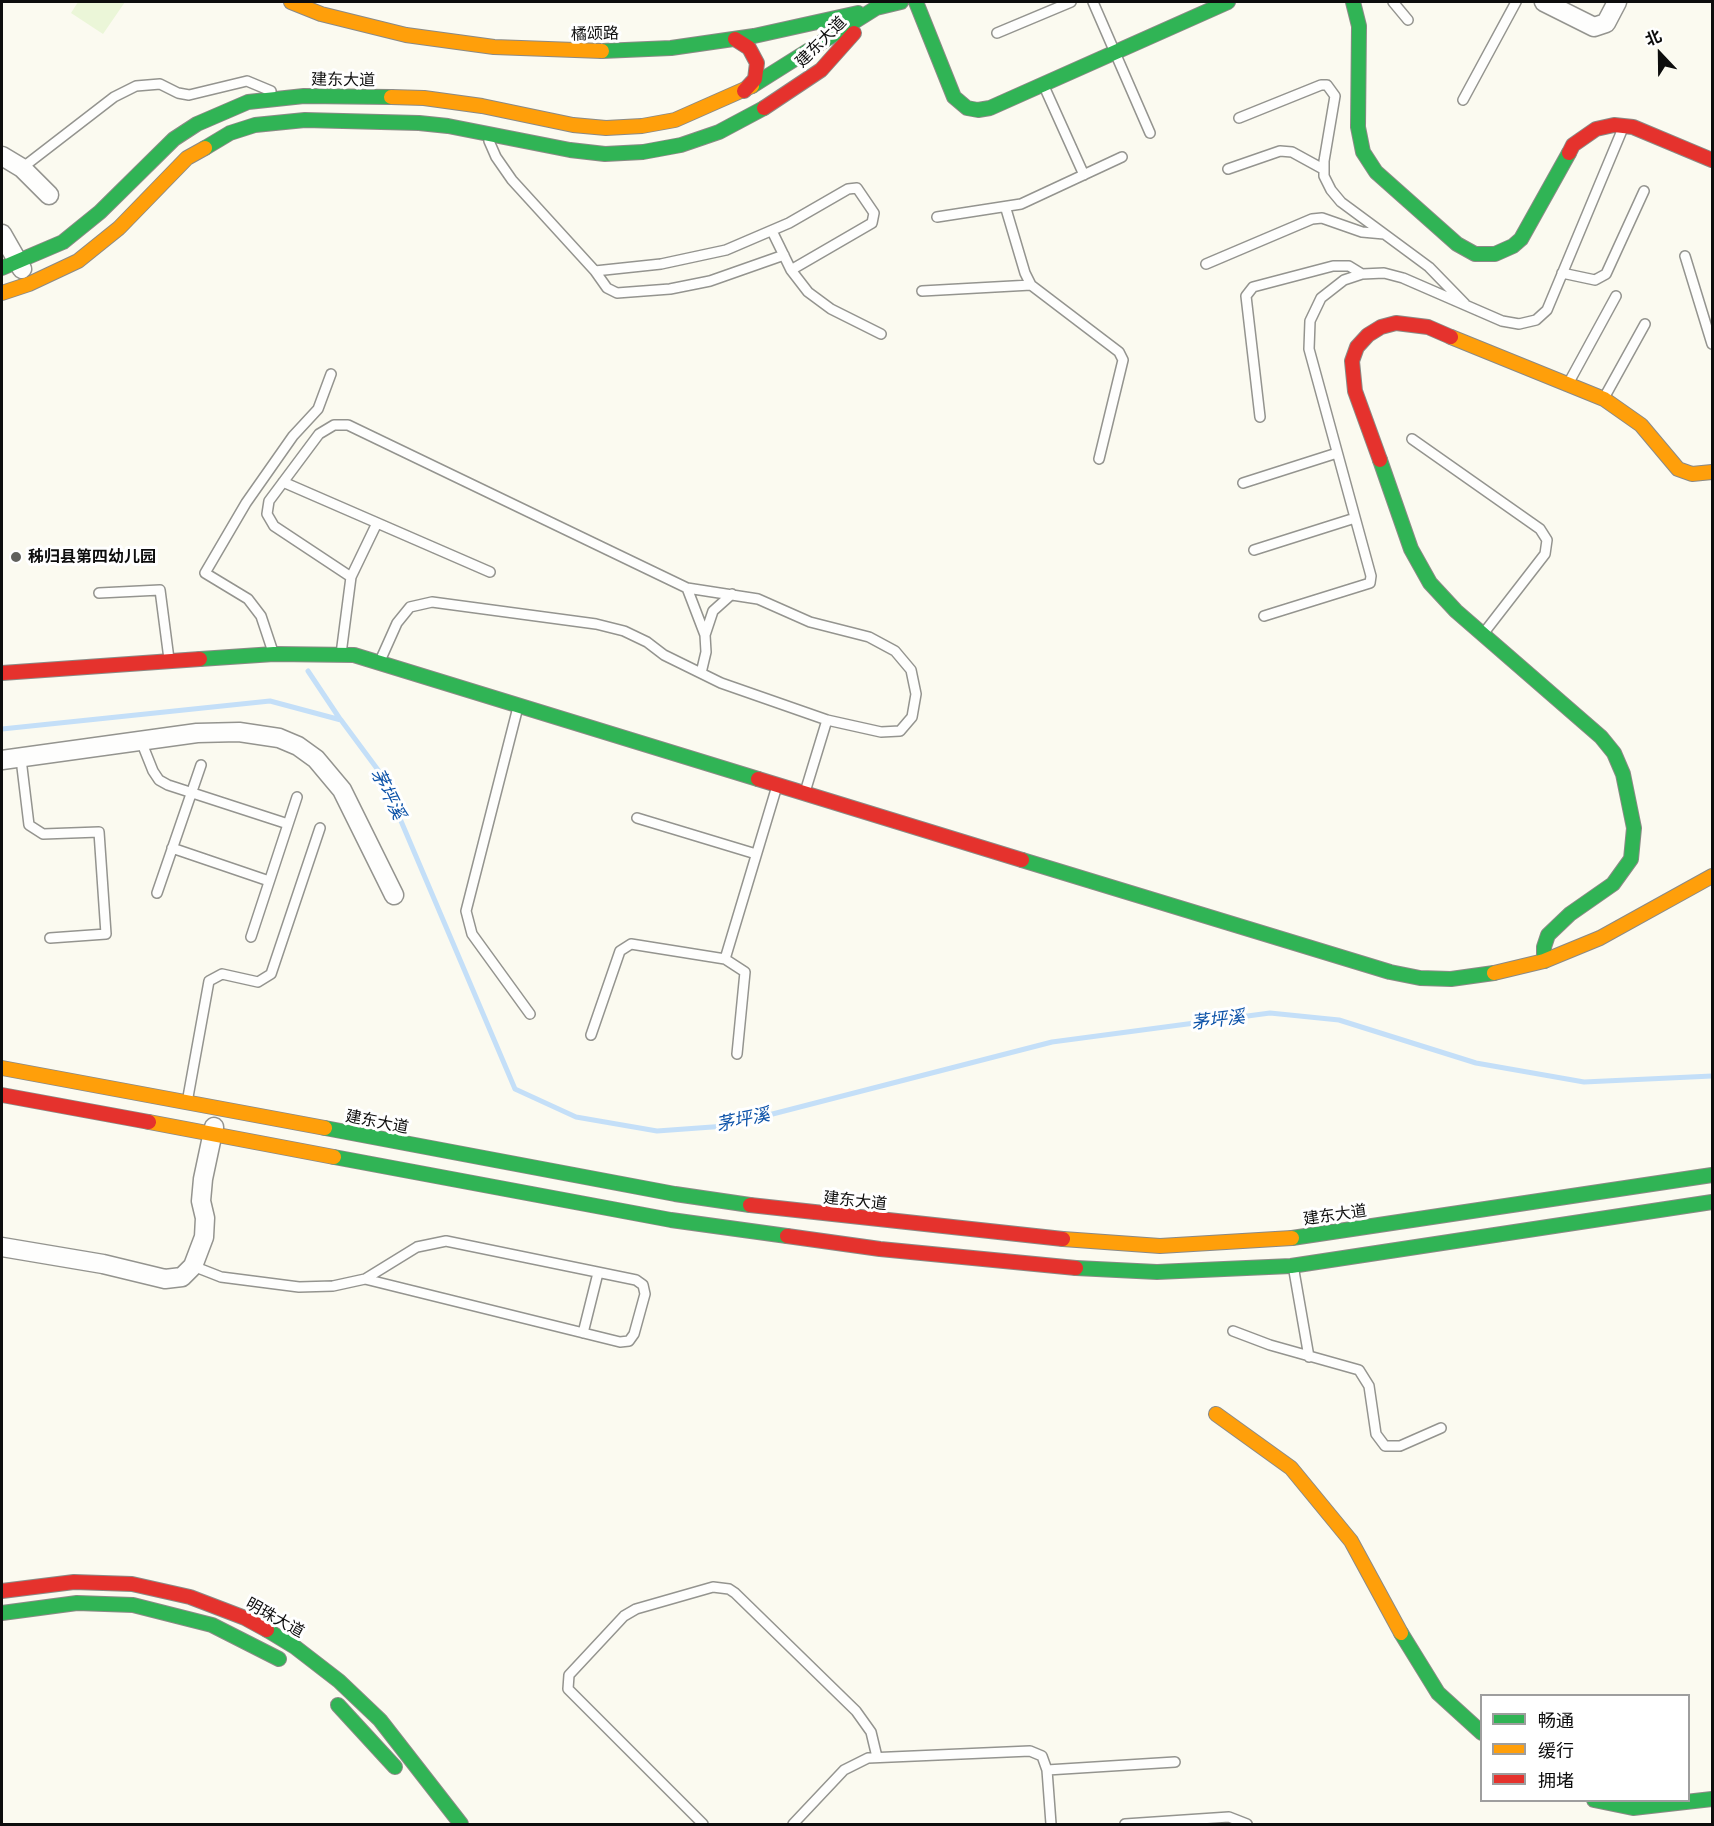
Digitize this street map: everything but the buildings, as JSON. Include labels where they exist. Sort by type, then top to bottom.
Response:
[{"type":"main road","name":"橘颂路","points":[[291,2],[321,15],[406,35],[494,47],[582,52],[671,48],[735,39],[901,2]]},
{"type":"main road","points":[[916,2],[952,91],[958,101],[967,108],[978,110],[990,108],[1228,2]]},
{"type":"main road","points":[[1353,2],[1359,26],[1358,127],[1363,152],[1376,172],[1465,250],[1486,255],[1513,246],[1526,231],[1573,145],[1596,129],[1624,126],[1672,142],[1713,160]]},
{"type":"main road","name":"建东大道","points":[[2,292],[29,284],[70,265],[101,245],[187,158],[230,133],[255,125],[305,120],[419,123],[484,120],[573,124],[606,128],[642,126],[675,120],[742,92],[876,8]]},
{"type":"main road","name":"建东大道","points":[[10,265],[63,242],[83,228],[153,157],[197,124],[248,102],[276,98],[424,98],[484,120],[534,144],[605,154],[644,152],[681,145],[719,132],[789,93],[821,70],[876,8]]},
{"type":"main road","points":[[735,39],[750,48],[757,63],[755,79],[742,92]]},
{"type":"main road","points":[[1544,961],[1548,936],[1558,924],[1613,884],[1627,868],[1634,850],[1633,817],[1623,774],[1608,745],[1442,597],[1415,557],[1355,391],[1352,361],[1358,347],[1368,335],[1381,327],[1396,323],[1412,323],[1428,327],[1604,399],[1641,425],[1678,469],[1692,474],[1713,472]]},
{"type":"main road","points":[[2,673],[274,654],[341,654],[380,661],[1390,972],[1420,978],[1451,979],[1483,976],[1544,961],[1600,938],[1713,876]]},
{"type":"main road","name":"建东大道","points":[[2,1068],[185,1116],[212,1134],[670,1220],[880,1250],[1111,1270],[1221,1271],[1291,1252],[1713,1175]]},
{"type":"main road","name":"建东大道","points":[[2,1095],[185,1116],[218,1108],[663,1192],[780,1210],[1138,1245],[1224,1244],[1291,1252],[1713,1202]]},
{"type":"main road","points":[[1216,1414],[1292,1468],[1351,1541],[1384,1605],[1438,1693],[1480,1731]]},
{"type":"main road","name":"明珠大道","points":[[2,1591],[74,1582],[132,1584],[190,1597],[245,1618],[295,1647],[339,1681],[380,1720],[462,1824]]},
{"type":"main road","name":"明珠大道","points":[[2,1613],[77,1603],[133,1605],[212,1625],[252,1644],[291,1667]]},
{"type":"main road","points":[[325,1693],[364,1731],[406,1781]]},
{"type":"main road","points":[[1690,1802],[1713,1799]]},
{"type":"main road","points":[[1604,1802],[1633,1808],[1686,1802]]},
{"type":"street","points":[[1544,2],[1594,27],[1606,23],[1617,2]]},
{"type":"street","points":[[2,156],[22,168],[49,195]]},
{"type":"street","points":[[2,234],[10,265],[29,284]]},
{"type":"street","points":[[2,760],[197,733],[239,732],[279,738],[298,746],[316,759],[342,790],[394,895]]},
{"type":"street","points":[[2,1247],[103,1264],[165,1279],[182,1277],[194,1266],[204,1237],[205,1218],[201,1201],[218,1108]]},
{"type":"lane","points":[[997,33],[1071,2]]},
{"type":"lane","points":[[1093,2],[1150,133]]},
{"type":"lane","points":[[1393,2],[1408,20]]},
{"type":"lane","points":[[1463,100],[1516,2]]},
{"type":"lane","points":[[22,168],[114,97],[136,86],[160,84],[178,93],[189,95],[247,81],[265,86],[276,98]]},
{"type":"lane","points":[[1043,84],[1084,175]]},
{"type":"lane","points":[[1239,118],[1321,85],[1327,85],[1332,90],[1335,103],[1323,169],[1327,184],[1336,196],[1429,267],[1469,308]]},
{"type":"lane","points":[[484,120],[496,158],[512,180],[595,271],[607,288],[617,293],[628,294],[710,281],[784,255]]},
{"type":"lane","points":[[1264,615],[1370,583],[1371,576],[1311,358],[1308,330],[1312,313],[1321,298],[1344,280],[1362,274],[1394,275],[1502,321],[1519,324],[1536,320],[1547,310],[1624,126]]},
{"type":"lane","points":[[1228,169],[1280,151],[1292,152],[1323,169]]},
{"type":"lane","points":[[937,217],[1006,208],[1122,158]]},
{"type":"lane","points":[[595,271],[694,259],[726,250],[772,231],[848,189],[857,188],[874,213],[872,223],[791,270]]},
{"type":"lane","points":[[1562,273],[1595,280],[1606,274],[1644,191]]},
{"type":"lane","points":[[1006,208],[1025,273],[1031,285],[1119,352],[1123,360],[1099,459]]},
{"type":"lane","points":[[1206,264],[1312,219],[1322,218],[1362,232],[1384,234]]},
{"type":"lane","points":[[772,231],[791,270],[804,287],[819,301],[881,334]]},
{"type":"lane","points":[[1685,256],[1713,344]]},
{"type":"lane","points":[[1260,417],[1246,296],[1253,287],[1333,266],[1349,266],[1362,274]]},
{"type":"lane","points":[[922,291],[1031,285]]},
{"type":"lane","points":[[1568,384],[1616,296]]},
{"type":"lane","points":[[1604,399],[1645,324]]},
{"type":"lane","points":[[274,654],[261,616],[248,599],[205,573],[246,503],[280,455],[318,408],[331,374]]},
{"type":"lane","points":[[351,577],[274,526],[267,514],[268,501],[319,434],[334,425],[348,425],[687,588],[758,599],[810,622],[869,637],[895,651],[910,670],[916,694],[912,717],[900,731],[882,732],[827,720],[722,683],[624,630],[596,624],[432,602],[410,607],[397,623],[380,661]]},
{"type":"lane","points":[[1412,439],[1540,529],[1547,540],[1545,554],[1482,634]]},
{"type":"lane","points":[[1243,483],[1337,453]]},
{"type":"lane","points":[[283,482],[490,572]]},
{"type":"lane","points":[[1254,550],[1355,518]]},
{"type":"lane","points":[[341,654],[351,577],[377,523]]},
{"type":"lane","points":[[687,588],[705,635],[706,652],[701,673]]},
{"type":"lane","points":[[99,593],[160,590],[169,662]]},
{"type":"lane","points":[[705,635],[713,610],[732,594]]},
{"type":"lane","points":[[519,704],[466,911],[471,934],[530,1014]]},
{"type":"lane","points":[[805,792],[827,720]]},
{"type":"lane","points":[[141,741],[159,780],[191,793],[288,824]]},
{"type":"lane","points":[[21,759],[29,825],[43,834],[99,832],[106,934],[50,938]]},
{"type":"lane","points":[[157,893],[201,765]]},
{"type":"lane","points":[[725,959],[778,783]]},
{"type":"lane","points":[[251,937],[297,797]]},
{"type":"lane","points":[[637,818],[756,854]]},
{"type":"lane","points":[[185,1116],[209,981],[222,974],[258,982],[271,974],[320,828]]},
{"type":"lane","points":[[172,848],[269,881]]},
{"type":"lane","points":[[591,1035],[620,951],[631,944],[725,959],[745,972],[737,1054]]},
{"type":"lane","points":[[194,1266],[221,1277],[299,1287],[333,1286],[365,1279],[417,1247],[446,1241],[636,1280],[643,1285],[645,1294],[634,1334],[629,1341],[620,1342],[365,1279]]},
{"type":"lane","points":[[1291,1252],[1309,1357]]},
{"type":"lane","points":[[583,1333],[598,1272]]},
{"type":"lane","points":[[1233,1331],[1309,1357],[1359,1370],[1369,1386],[1376,1434],[1386,1446],[1400,1446],[1441,1428]]},
{"type":"lane","points":[[703,1824],[568,1689],[569,1675],[624,1616],[636,1609],[713,1587],[735,1593],[856,1711],[871,1732],[877,1756]]},
{"type":"lane","points":[[793,1824],[844,1770],[859,1761],[877,1756],[1030,1750],[1042,1756],[1047,1770],[1051,1824]]},
{"type":"lane","points":[[1047,1770],[1175,1762]]},
{"type":"lane","points":[[1125,1824],[1229,1817],[1247,1824]]},
{"type":"green space","points":[[78,2],[125,2],[103,34],[71,13]]},
{"type":"waterway","points":[[308,671],[340,719]]},
{"type":"waterway","name":"茅坪溪","points":[[2,729],[270,701],[341,720],[381,774],[515,1089],[576,1117],[657,1131],[726,1126],[1052,1042],[1270,1013],[1339,1020],[1476,1063],[1584,1082],[1712,1076]]},
{"type":"traffic: fast","points":[[752,86],[876,8],[901,2]]},
{"type":"traffic: fast","points":[[916,2],[954,97],[967,108],[978,110],[990,108],[1228,2]]},
{"type":"traffic: fast","points":[[1353,2],[1359,26],[1358,127],[1363,152],[1376,172],[1457,244],[1475,254],[1495,254],[1513,246],[1521,239],[1569,153]]},
{"type":"traffic: fast","points":[[602,51],[671,48],[754,36],[858,13]]},
{"type":"traffic: fast","points":[[2,268],[63,242],[100,212],[174,139],[197,124],[248,102],[304,96],[391,97]]},
{"type":"traffic: fast","points":[[205,148],[230,133],[255,125],[305,120],[419,123],[448,126],[570,150],[605,154],[643,152],[681,145],[719,132],[764,108]]},
{"type":"traffic: fast","points":[[1380,460],[1411,549],[1430,583],[1456,611],[1601,737],[1614,753],[1623,774],[1634,828],[1631,859],[1613,884],[1570,914],[1548,935],[1544,947],[1544,961]]},
{"type":"traffic: fast","points":[[200,659],[274,654],[354,655],[758,779]]},
{"type":"traffic: fast","points":[[1022,860],[1390,972],[1420,978],[1451,979],[1494,973]]},
{"type":"traffic: fast","points":[[325,1128],[675,1194],[750,1205]]},
{"type":"traffic: fast","points":[[334,1157],[671,1220],[787,1236]]},
{"type":"traffic: fast","points":[[1292,1238],[1712,1175]]},
{"type":"traffic: fast","points":[[1076,1268],[1157,1272],[1291,1266],[1712,1202]]},
{"type":"traffic: fast","points":[[2,1613],[77,1603],[133,1605],[212,1625],[279,1659]]},
{"type":"traffic: fast","points":[[267,1630],[295,1647],[339,1681],[380,1720],[461,1824]]},
{"type":"traffic: fast","points":[[1401,1633],[1438,1693],[1480,1731]]},
{"type":"traffic: fast","points":[[338,1705],[395,1767]]},
{"type":"traffic: fast","points":[[1690,1802],[1712,1799]]},
{"type":"traffic: fast","points":[[1604,1802],[1633,1808],[1686,1802]]},
{"type":"traffic: slow","points":[[291,2],[321,14],[406,35],[494,47],[602,51]]},
{"type":"traffic: slow","points":[[391,97],[424,98],[482,106],[573,125],[606,128],[642,126],[675,120],[752,86]]},
{"type":"traffic: slow","points":[[2,293],[29,284],[78,261],[119,228],[187,158],[205,148]]},
{"type":"traffic: slow","points":[[1451,337],[1604,399],[1641,425],[1678,469],[1692,474],[1712,472]]},
{"type":"traffic: slow","points":[[1494,973],[1544,961],[1600,938],[1712,876]]},
{"type":"traffic: slow","points":[[2,1068],[325,1128]]},
{"type":"traffic: slow","points":[[149,1122],[334,1157]]},
{"type":"traffic: slow","points":[[1063,1239],[1160,1246],[1292,1238]]},
{"type":"traffic: slow","points":[[1216,1414],[1291,1468],[1351,1541],[1401,1633]]},
{"type":"traffic: jam","points":[[764,108],[821,70],[854,33]]},
{"type":"traffic: jam","points":[[735,39],[749,48],[757,63],[755,79],[744,91]]},
{"type":"traffic: jam","points":[[1569,153],[1573,145],[1596,129],[1614,125],[1633,127],[1712,160]]},
{"type":"traffic: jam","points":[[1380,460],[1355,391],[1352,361],[1357,347],[1368,335],[1381,327],[1396,323],[1428,327],[1451,337]]},
{"type":"traffic: jam","points":[[2,673],[200,659]]},
{"type":"traffic: jam","points":[[758,779],[1022,860]]},
{"type":"traffic: jam","points":[[2,1095],[149,1122]]},
{"type":"traffic: jam","points":[[750,1205],[1063,1239]]},
{"type":"traffic: jam","points":[[787,1236],[880,1249],[1076,1268]]},
{"type":"traffic: jam","points":[[2,1591],[74,1582],[132,1584],[190,1597],[245,1618],[267,1630]]},
{"type":"place","name":"秭归县第四幼儿园","points":[[16,557]]}]
